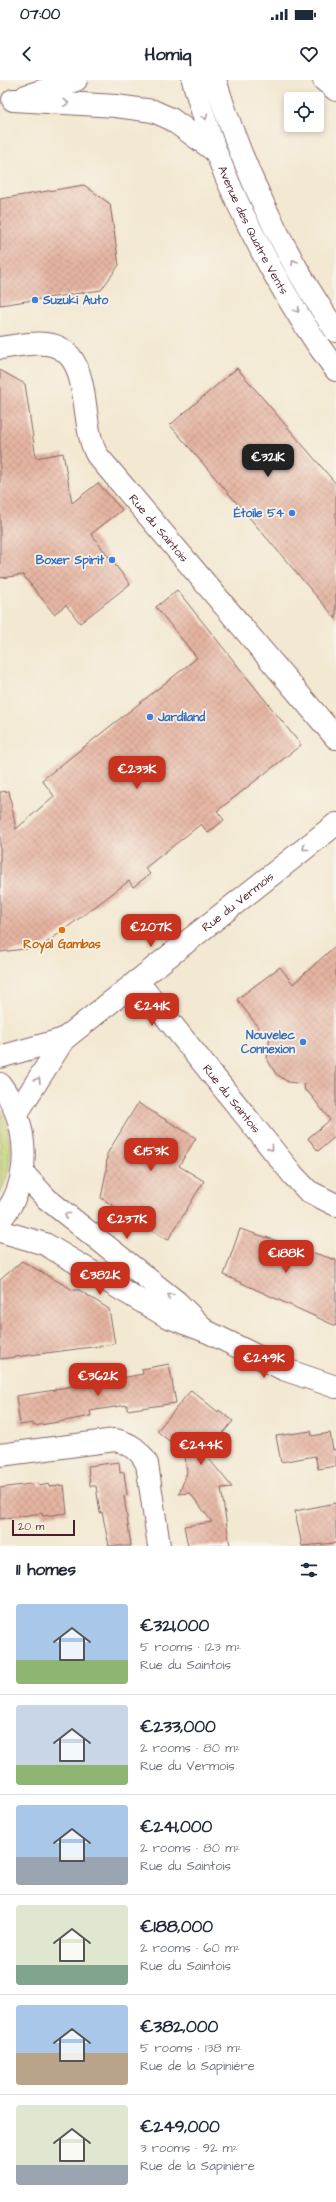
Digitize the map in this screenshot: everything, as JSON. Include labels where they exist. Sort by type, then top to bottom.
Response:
[{"type":"street","points":[[7,100],[76,80]]},
{"type":"street","name":"Avenue des Quatre Vents","points":[[193,80],[215,151],[249,224],[286,293],[336,370]]},
{"type":"street","name":"Avenue des Quatre Vents","points":[[215,80],[248,169],[270,219],[315,300],[336,331]]},
{"type":"street","points":[[324,80],[336,90]]},
{"type":"street","points":[[7,100],[129,107],[153,111],[171,119],[215,151]]},
{"type":"street","points":[[315,300],[336,312]]},
{"type":"street","name":"Rue du Saintois","points":[[0,348],[45,344],[56,346],[66,352],[75,363],[81,378],[88,437],[97,455],[336,738]]},
{"type":"street","name":"Rue du Vermois","points":[[17,1113],[64,1039],[336,824]]},
{"type":"street","name":"Rue du Saintois","points":[[137,981],[194,1053],[308,1191],[336,1205]]},
{"type":"street","name":"Rue du Vermois","points":[[0,1057],[64,1039]]},
{"type":"street","points":[[0,1084],[17,1113],[24,1140],[22,1172],[16,1194],[0,1220]]},
{"type":"street","points":[[22,1172],[47,1199],[177,1302],[208,1332]]},
{"type":"street","points":[[0,1231],[45,1244],[166,1316],[208,1332],[283,1369],[336,1387]]},
{"type":"street","points":[[0,1455],[115,1440],[128,1443],[140,1452],[147,1464],[159,1546]]},
{"type":"green space","points":[[0,1108],[7,1129],[10,1162],[5,1183],[0,1194]]},
{"type":"building","points":[[84,185],[110,204],[119,265],[101,290],[0,305],[0,199]]},
{"type":"building","points":[[237,368],[336,484],[336,619],[170,425]]},
{"type":"building","points":[[0,370],[25,384],[36,458],[63,453],[72,503],[98,483],[122,510],[91,534],[130,584],[80,623],[66,605],[54,614],[23,575],[0,578]]},
{"type":"building","points":[[177,590],[301,745],[217,811],[224,820],[208,833],[201,824],[145,868],[150,874],[133,887],[129,881],[41,947],[0,952],[0,792],[9,791],[16,829],[54,796],[42,780],[197,658],[156,607]]},
{"type":"building","name":"Nouvelec Connexion","points":[[336,945],[336,1136],[318,1151],[308,1138],[330,1120],[309,1093],[305,1091],[304,1084],[288,1082],[276,1074],[267,1059],[270,1035],[258,1032],[258,1027],[237,999],[280,967],[293,984]]},
{"type":"building","points":[[138,1103],[196,1138],[179,1166],[204,1181],[168,1240],[101,1198],[106,1172],[107,1154]]},
{"type":"building","points":[[240,1229],[336,1260],[336,1326],[224,1275]]},
{"type":"building","points":[[22,1261],[73,1290],[79,1290],[109,1309],[115,1344],[0,1359],[0,1280]]},
{"type":"building","points":[[169,1364],[176,1403],[127,1410],[127,1405],[90,1411],[91,1416],[59,1422],[33,1426],[33,1423],[20,1425],[16,1396],[74,1386],[74,1383],[100,1380],[100,1382],[143,1374],[142,1369]]},
{"type":"building","points":[[191,1390],[218,1412],[219,1410],[233,1421],[219,1438],[207,1444],[196,1443],[232,1487],[221,1488],[230,1546],[188,1546],[184,1526],[212,1522],[190,1493],[179,1494],[187,1472],[184,1450],[181,1451],[157,1431]]},
{"type":"building","points":[[311,1431],[312,1436],[330,1433],[333,1450],[336,1449],[336,1466],[318,1469],[315,1456],[281,1462],[276,1436]]},
{"type":"building","points":[[119,1462],[120,1473],[124,1472],[127,1495],[124,1496],[131,1546],[109,1546],[102,1512],[100,1513],[96,1486],[90,1486],[88,1466]]},
{"type":"building","points":[[38,1483],[39,1486],[49,1484],[49,1487],[64,1485],[67,1513],[43,1516],[42,1513],[0,1519],[0,1488]]},
{"type":"building","points":[[336,1503],[336,1543],[302,1546],[295,1511]]},
{"type":"place","name":"Suzuki Auto","points":[[35,300]]},
{"type":"place","name":"Étoile 54","points":[[292,513]]},
{"type":"place","name":"Boxer Spirit","points":[[112,560]]},
{"type":"place","name":"Jardiland","points":[[150,717]]},
{"type":"place","name":"Royal Gambas","points":[[62,930]]},
{"type":"place","name":"Nouvelec Connexion","points":[[303,1042]]}]
